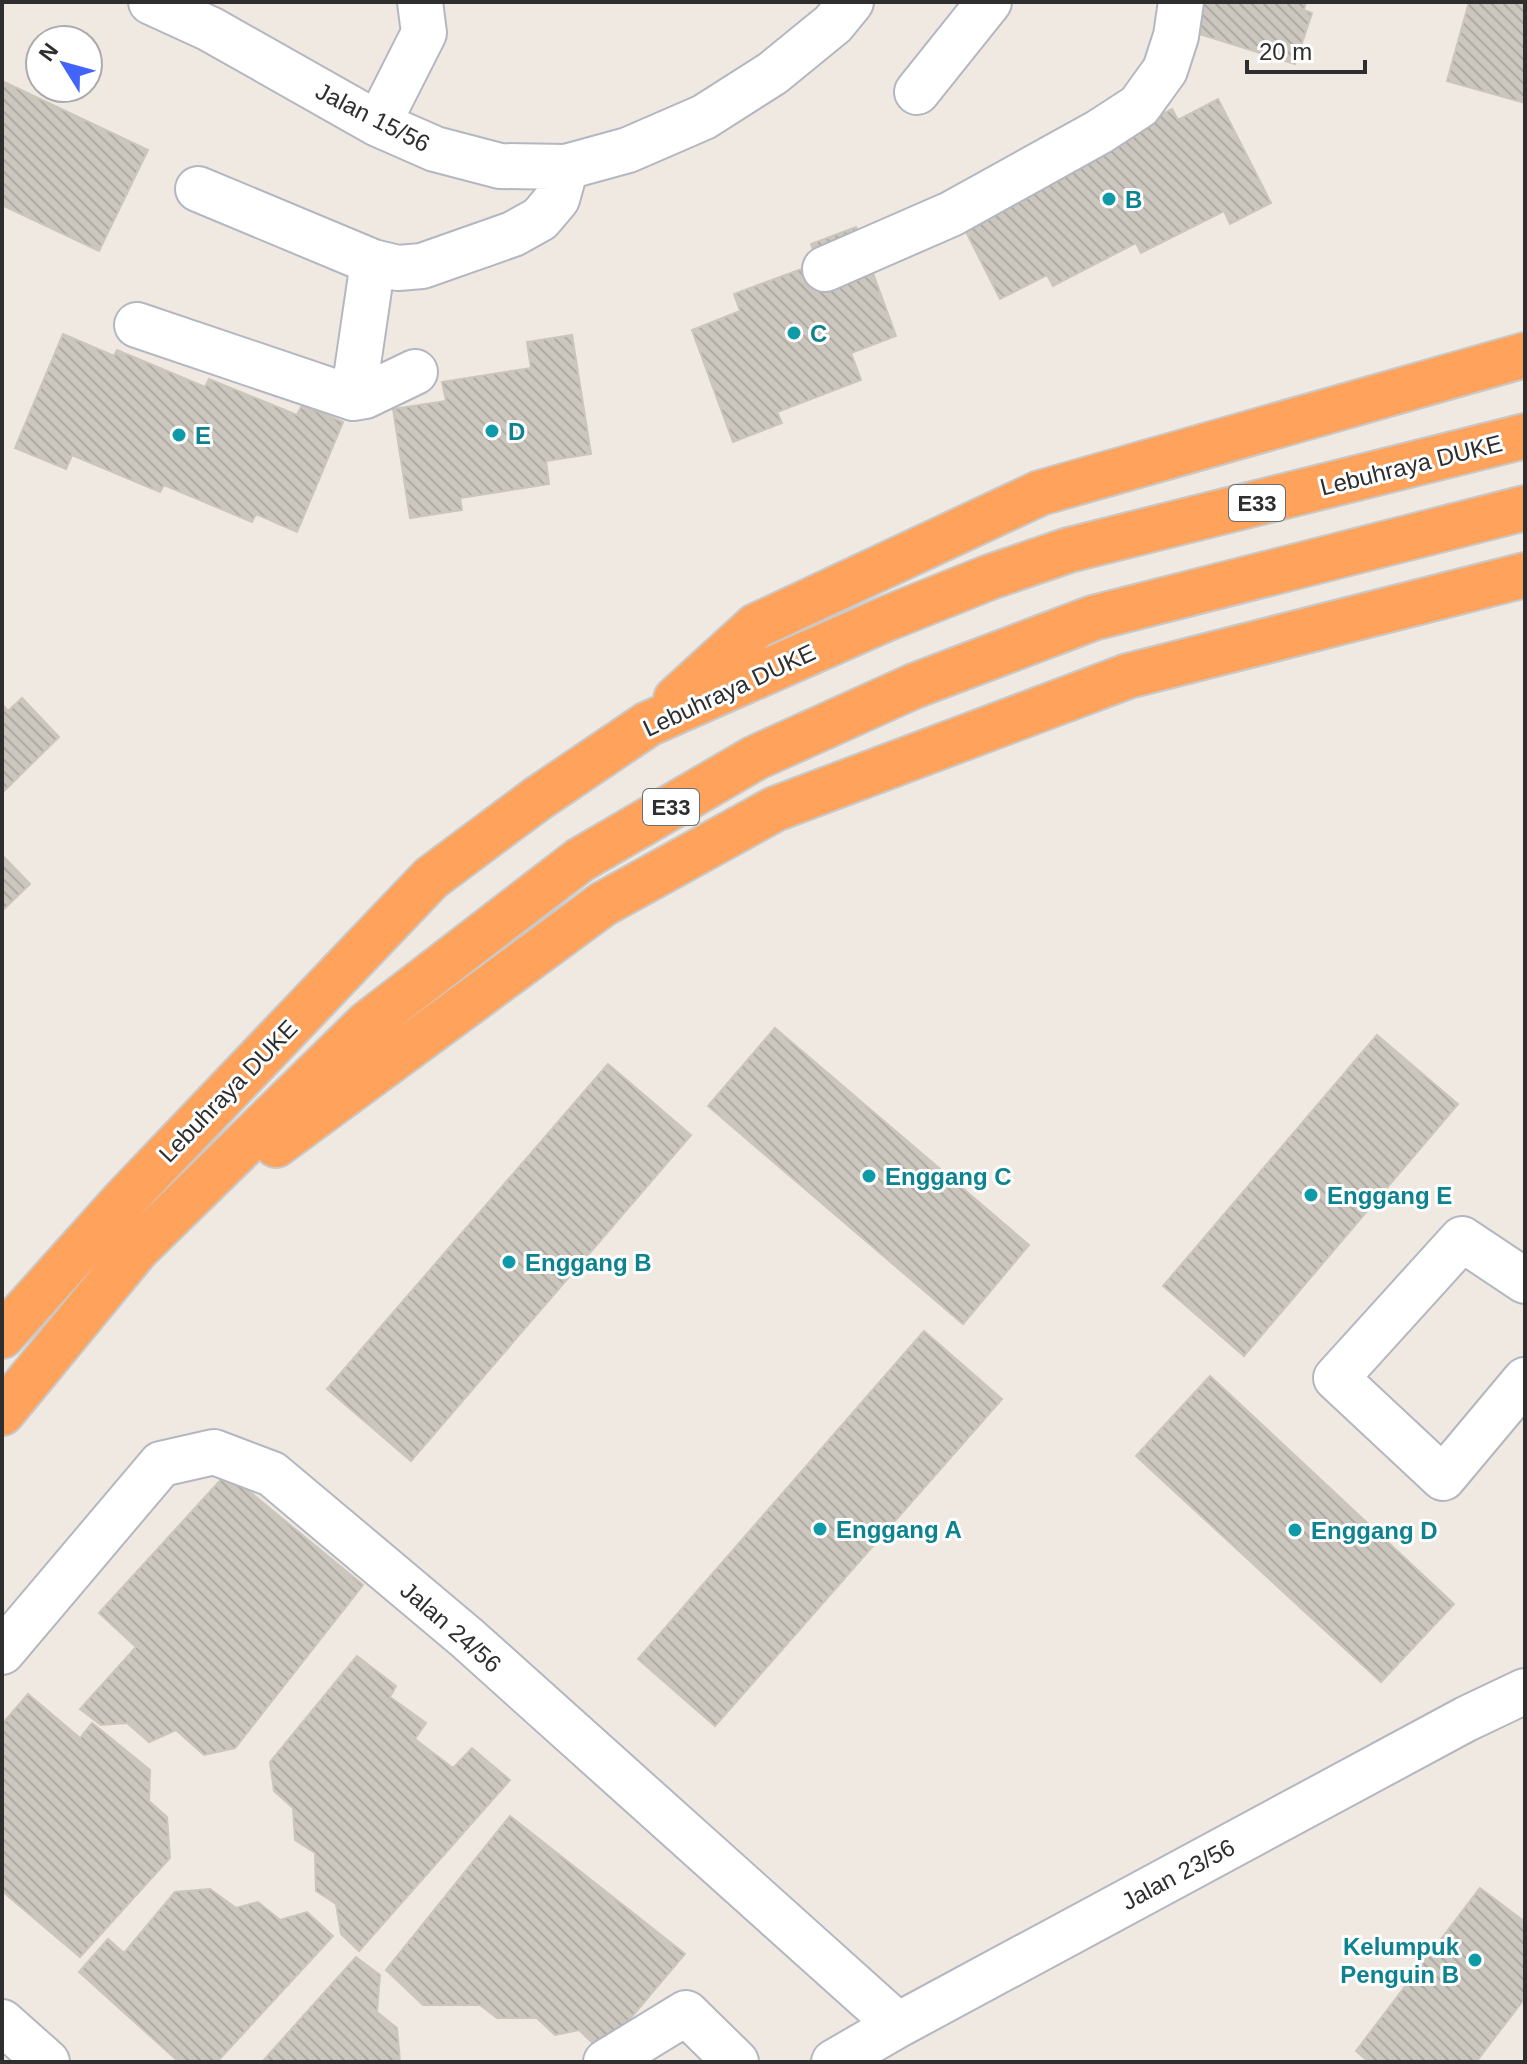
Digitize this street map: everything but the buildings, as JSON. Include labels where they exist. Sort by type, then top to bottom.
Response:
[{"type":"highway","points":[[648,724],[756,626],[1040,493],[1525,355]]},
{"type":"highway","name":"Lebuhraya DUKE","points":[[2,1336],[124,1200],[431,878],[537,799],[648,724],[888,618],[990,577],[1069,550],[1525,436]]},
{"type":"highway","name":"Lebuhraya DUKE","points":[[2,1413],[137,1249],[368,1023],[580,860],[755,758],[914,686],[1093,618],[1525,508]]},
{"type":"highway","points":[[137,1249],[603,904],[775,809],[1128,676],[1525,575]]},
{"type":"street","name":"Jalan 15/56","points":[[151,2],[210,29],[378,124],[435,149],[500,166],[566,167],[628,150],[704,117],[773,73],[833,24],[851,2]]},
{"type":"street","points":[[378,124],[424,33],[420,2]]},
{"type":"street","points":[[917,92],[989,2]]},
{"type":"street","points":[[825,269],[951,214],[1099,132],[1139,106],[1165,70],[1176,36],[1181,2]]},
{"type":"street","points":[[198,189],[373,262],[398,268],[422,266],[513,234],[540,219],[557,199],[566,167]]},
{"type":"street","points":[[353,398],[373,262]]},
{"type":"street","points":[[137,325],[353,398],[365,396],[415,372]]},
{"type":"street","points":[[1525,1281],[1462,1239],[1336,1378],[1443,1478],[1525,1380]]},
{"type":"street","name":"Jalan 24/56","points":[[2,1652],[161,1464],[214,1452],[272,1474],[467,1638],[898,2025]]},
{"type":"street","name":"Jalan 23/56","points":[[834,2062],[1452,1727],[1525,1691]]},
{"type":"street","points":[[606,2062],[686,2013],[736,2062]]},
{"type":"street","points":[[2,2022],[47,2062]]},
{"type":"place","name":"B","points":[[1109,199]]},
{"type":"place","name":"C","points":[[794,333]]},
{"type":"place","name":"D","points":[[492,431]]},
{"type":"place","name":"E","points":[[179,435]]},
{"type":"place","name":"Enggang C","points":[[869,1176]]},
{"type":"place","name":"Enggang E","points":[[1311,1195]]},
{"type":"place","name":"Enggang B","points":[[509,1262]]},
{"type":"place","name":"Enggang A","points":[[820,1529]]},
{"type":"place","name":"Enggang D","points":[[1295,1530]]},
{"type":"place","name":"Kelumpuk Penguin B","points":[[1475,1960]]}]
